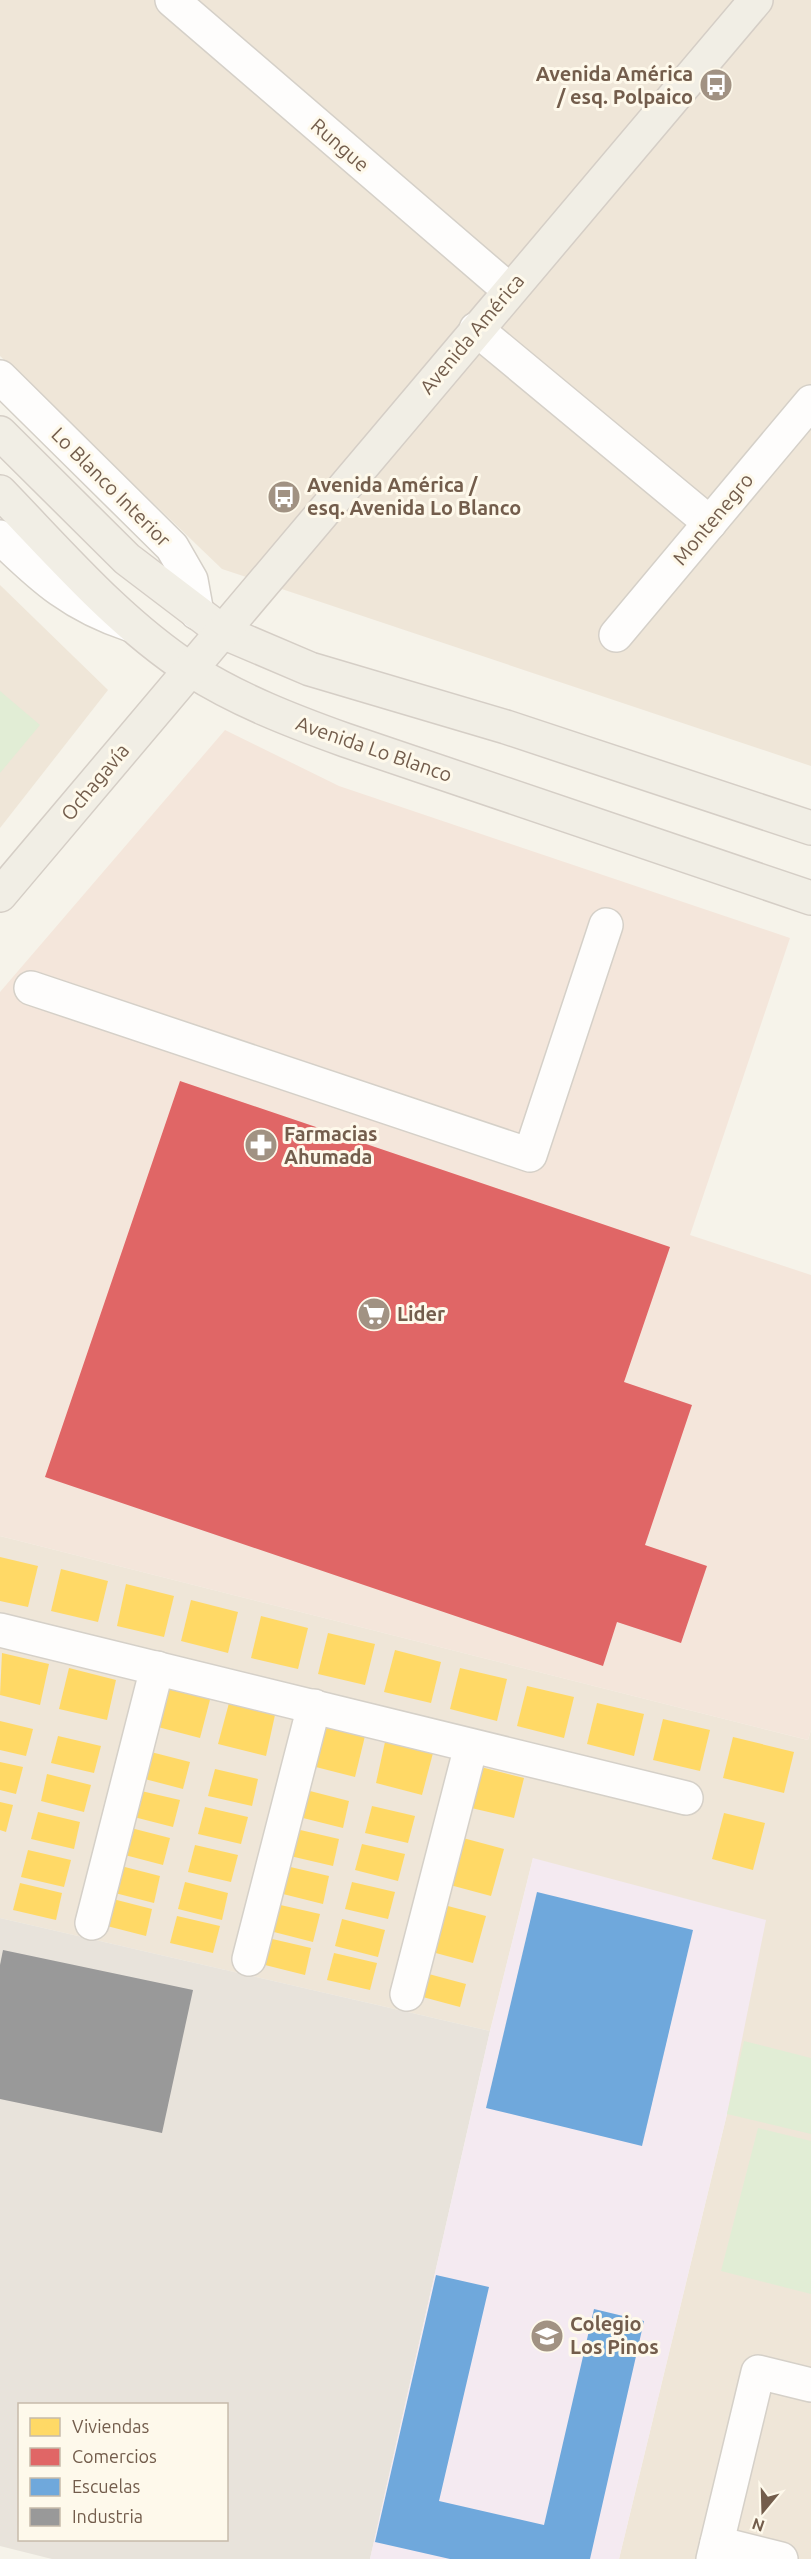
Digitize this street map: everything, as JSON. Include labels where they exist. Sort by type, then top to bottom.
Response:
[{"type":"main road","name":"Avenida América","points":[[189,669],[223,632],[476,329],[756,0]]},
{"type":"main road","points":[[0,433],[127,559],[223,632],[310,669],[506,727],[811,828]]},
{"type":"main road","name":"Avenida Lo Blanco","points":[[0,492],[84,580],[136,626],[189,669],[258,705],[345,740],[811,898]]},
{"type":"main road","name":"Ochagavía","points":[[0,895],[189,669]]},
{"type":"street","name":"Rungue","points":[[172,0],[509,291]]},
{"type":"street","points":[[476,329],[710,523]]},
{"type":"street","name":"Lo Blanco Interior","points":[[0,377],[171,547],[191,580],[197,613]]},
{"type":"street","name":"Montenegro","points":[[616,634],[811,402]]},
{"type":"street","points":[[0,537],[44,580],[67,596],[91,609],[136,626]]},
{"type":"street","points":[[31,988],[530,1155],[606,925]]},
{"type":"street","points":[[0,1630],[686,1798]]},
{"type":"street","points":[[92,1923],[157,1668]]},
{"type":"street","points":[[249,1959],[314,1707]]},
{"type":"street","points":[[406,1994],[471,1746]]},
{"type":"street","points":[[781,2559],[715,2551],[758,2372],[811,2385]]},
{"type":"shaded area","points":[[0,0],[811,0],[811,766],[222,569],[0,356]]},
{"type":"shaded area","points":[[0,585],[108,690],[0,828]]},
{"type":"shaded area","points":[[225,730],[339,786],[790,938],[690,1235],[811,1275],[811,1730],[808,1740],[0,1536],[0,992]]},
{"type":"shaded area","points":[[0,1536],[808,1740],[811,1730],[811,2559],[619,2559],[727,2114],[533,1858],[490,2031],[0,1918]]},
{"type":"shaded area","name":"Colegio Los Pinos","points":[[533,1858],[766,1920],[727,2114],[619,2559],[370,2559],[490,2031]]},
{"type":"shaded area","points":[[0,1918],[490,2031],[370,2559],[52,2559],[0,2546]]},
{"type":"green space","points":[[0,691],[40,725],[0,773]]},
{"type":"green space","points":[[744,2041],[811,2058],[811,2134],[727,2114]]},
{"type":"green space","points":[[758,2128],[811,2141],[811,2294],[721,2271]]},
{"type":"building: Viviendas","points":[[0,1557],[38,1566],[28,1607],[0,1601]]},
{"type":"building: Viviendas","points":[[61,1569],[108,1581],[98,1622],[51,1611]]},
{"type":"building: Viviendas","points":[[126,1584],[174,1596],[164,1637],[117,1626]]},
{"type":"building: Viviendas","points":[[191,1600],[238,1612],[228,1653],[181,1641]]},
{"type":"building: Viviendas","points":[[261,1616],[308,1628],[298,1669],[251,1658]]},
{"type":"building: Viviendas","points":[[328,1633],[375,1644],[365,1685],[318,1674]]},
{"type":"building: Viviendas","points":[[395,1650],[441,1662],[431,1703],[384,1692]]},
{"type":"building: Viviendas","points":[[2,1653],[49,1664],[40,1705],[0,1695]]},
{"type":"building: Viviendas","points":[[69,1668],[116,1680],[107,1720],[59,1709]]},
{"type":"building: Viviendas","points":[[460,1668],[507,1679],[497,1721],[450,1709]]},
{"type":"building: Viviendas","points":[[164,1685],[211,1696],[200,1738],[154,1726]]},
{"type":"building: Viviendas","points":[[527,1686],[574,1697],[564,1738],[517,1726]]},
{"type":"building: Viviendas","points":[[229,1703],[275,1715],[266,1756],[218,1744]]},
{"type":"building: Viviendas","points":[[597,1703],[644,1714],[634,1756],[587,1744]]},
{"type":"building: Viviendas","points":[[663,1719],[710,1730],[700,1771],[653,1760]]},
{"type":"building: Viviendas","points":[[0,1721],[33,1729],[26,1756],[0,1750]]},
{"type":"building: Viviendas","points":[[318,1724],[365,1736],[355,1777],[308,1765]]},
{"type":"building: Viviendas","points":[[58,1736],[101,1746],[94,1773],[51,1763]]},
{"type":"building: Viviendas","points":[[733,1737],[794,1752],[784,1793],[723,1778]]},
{"type":"building: Viviendas","points":[[385,1742],[433,1753],[422,1795],[376,1783]]},
{"type":"building: Viviendas","points":[[147,1751],[190,1762],[183,1789],[141,1778]]},
{"type":"building: Viviendas","points":[[0,1762],[23,1767],[16,1794],[0,1790]]},
{"type":"building: Viviendas","points":[[477,1766],[524,1778],[514,1818],[467,1807]]},
{"type":"building: Viviendas","points":[[215,1769],[258,1779],[252,1806],[208,1796]]},
{"type":"building: Viviendas","points":[[47,1774],[91,1785],[84,1812],[41,1801]]},
{"type":"building: Viviendas","points":[[137,1790],[180,1800],[173,1827],[130,1816]]},
{"type":"building: Viviendas","points":[[306,1790],[349,1801],[343,1828],[299,1817]]},
{"type":"building: Viviendas","points":[[0,1802],[13,1805],[6,1832],[0,1830]]},
{"type":"building: Viviendas","points":[[372,1806],[415,1816],[408,1843],[365,1833]]},
{"type":"building: Viviendas","points":[[205,1807],[248,1817],[241,1844],[198,1834]]},
{"type":"building: Viviendas","points":[[38,1812],[80,1822],[74,1849],[31,1839]]},
{"type":"building: Viviendas","points":[[724,1813],[765,1823],[753,1870],[712,1859]]},
{"type":"building: Viviendas","points":[[127,1827],[170,1838],[163,1865],[121,1854]]},
{"type":"building: Viviendas","points":[[296,1829],[339,1839],[333,1866],[290,1856]]},
{"type":"building: Viviendas","points":[[463,1838],[504,1849],[491,1896],[450,1885]]},
{"type":"building: Viviendas","points":[[362,1844],[405,1854],[398,1881],[355,1870]]},
{"type":"building: Viviendas","points":[[195,1845],[238,1855],[231,1882],[188,1872]]},
{"type":"building: Viviendas","points":[[28,1850],[71,1860],[64,1887],[21,1877]]},
{"type":"building: Viviendas","points":[[117,1865],[160,1876],[154,1903],[111,1892]]},
{"type":"building: Viviendas","points":[[286,1866],[329,1876],[323,1904],[279,1893]]},
{"type":"building: Viviendas","points":[[185,1882],[228,1893],[222,1920],[178,1909]]},
{"type":"building: Viviendas","points":[[352,1882],[395,1892],[388,1919],[345,1909]]},
{"type":"building: Viviendas","points":[[20,1883],[62,1893],[56,1920],[13,1910]]},
{"type":"building: Viviendas","points":[[109,1898],[152,1909],[146,1936],[103,1925]]},
{"type":"building: Viviendas","points":[[276,1904],[320,1914],[313,1942],[270,1931]]},
{"type":"building: Viviendas","points":[[444,1905],[486,1916],[473,1963],[432,1952]]},
{"type":"building: Viviendas","points":[[177,1916],[220,1926],[213,1953],[170,1943]]},
{"type":"building: Viviendas","points":[[342,1919],[385,1930],[378,1957],[335,1946]]},
{"type":"building: Viviendas","points":[[268,1938],[311,1948],[305,1975],[261,1964]]},
{"type":"building: Viviendas","points":[[334,1953],[377,1963],[370,1990],[327,1980]]},
{"type":"building: Viviendas","points":[[425,1973],[466,1984],[460,2007],[419,1996]]},
{"type":"building: Comercios","name":"Lider","points":[[180,1081],[670,1247],[624,1382],[692,1405],[645,1545],[707,1566],[681,1643],[617,1622],[603,1666],[45,1477]]},
{"type":"building: Escuelas","points":[[537,1892],[693,1930],[642,2146],[486,2108]]},
{"type":"building: Escuelas","points":[[436,2275],[489,2287],[439,2501],[544,2525],[594,2309],[644,2321],[590,2559],[450,2559],[375,2542]]},
{"type":"building: Industria","points":[[3,1950],[193,1990],[162,2133],[0,2099],[0,1965]]},
{"type":"place","name":"Avenida América / esq. Polpaico","points":[[716,85]]},
{"type":"place","name":"Avenida América / esq. Avenida Lo Blanco","points":[[284,497]]},
{"type":"place","name":"Farmacias Ahumada","points":[[261,1145]]},
{"type":"place","name":"Lider","points":[[374,1314]]},
{"type":"place","name":"Colegio Los Pinos","points":[[547,2336]]}]
